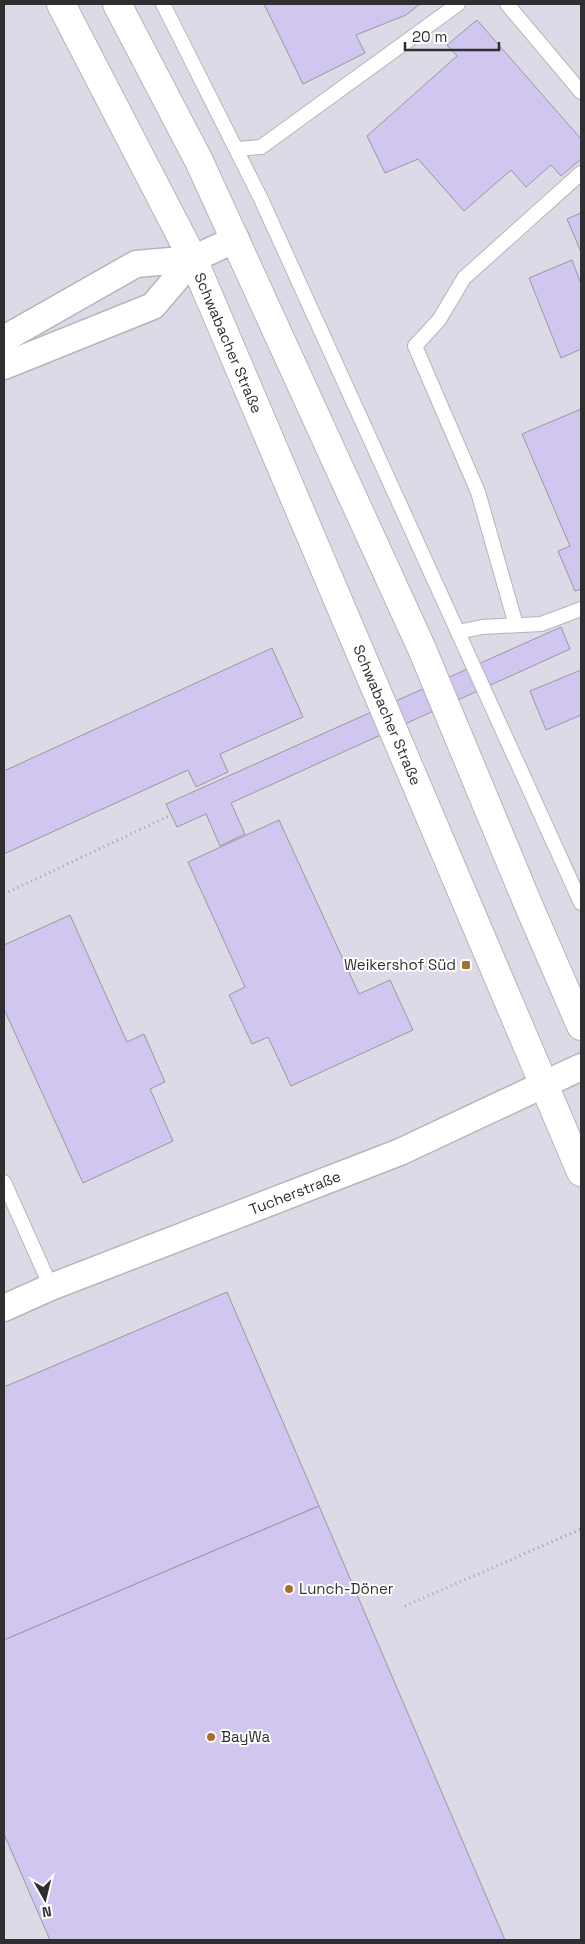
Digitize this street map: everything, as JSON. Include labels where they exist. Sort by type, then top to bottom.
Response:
[{"type":"main road","name":"Schwabacher Straße","points":[[61,4],[193,258],[581,1172]]},
{"type":"main road","points":[[117,4],[200,161],[236,239],[422,649],[581,1026]]},
{"type":"street","name":"Schwabacher Straße","points":[[193,258],[236,239]]},
{"type":"street","points":[[4,339],[136,264],[193,258]]},
{"type":"street","points":[[4,366],[153,306],[193,258]]},
{"type":"street","name":"Tucherstraße","points":[[4,1308],[51,1287],[400,1152],[581,1067]]},
{"type":"lane","points":[[163,4],[261,199],[581,903]]},
{"type":"lane","points":[[236,149],[261,148],[458,4]]},
{"type":"lane","points":[[507,4],[581,92]]},
{"type":"lane","points":[[516,625],[478,492],[415,346],[440,320],[464,278],[581,173]]},
{"type":"lane","points":[[458,632],[482,627],[542,624],[581,609]]},
{"type":"lane","points":[[4,1182],[51,1287]]},
{"type":"path","points":[[4,894],[171,815]]},
{"type":"path","points":[[405,1606],[581,1529]]},
{"type":"shaded area","points":[[4,4],[581,4],[581,1940],[4,1940]]},
{"type":"building","points":[[264,4],[420,4],[406,15],[356,35],[365,53],[303,84]]},
{"type":"building","points":[[477,20],[581,139],[581,159],[561,176],[551,165],[526,187],[511,170],[464,211],[418,159],[385,173],[367,136],[457,56],[447,45]]},
{"type":"building","points":[[581,213],[581,252],[567,219]]},
{"type":"building","points":[[572,260],[581,284],[581,349],[561,358],[529,278]]},
{"type":"building","points":[[581,409],[581,589],[575,591],[558,551],[570,546],[522,434]]},
{"type":"building","points":[[561,627],[570,649],[231,803],[245,834],[220,846],[206,814],[177,827],[166,804]]},
{"type":"building","points":[[272,648],[303,717],[220,754],[228,772],[196,787],[188,770],[4,854],[4,771]]},
{"type":"building","points":[[581,670],[581,715],[546,730],[530,691]]},
{"type":"building","points":[[279,820],[359,994],[390,980],[413,1030],[291,1086],[268,1037],[252,1044],[229,995],[245,987],[188,862]]},
{"type":"building","points":[[70,915],[127,1042],[144,1034],[165,1082],[150,1089],[173,1141],[83,1183],[4,1009],[4,945]]},
{"type":"building","points":[[227,1292],[319,1506],[4,1640],[4,1387]]},
{"type":"building","name":"BayWa","points":[[319,1506],[505,1940],[50,1940],[4,1834],[4,1640]]},
{"type":"place","name":"Weikershof Süd","points":[[466,965]]},
{"type":"place","name":"Lunch-Döner","points":[[289,1589]]},
{"type":"place","name":"BayWa","points":[[211,1737]]}]
